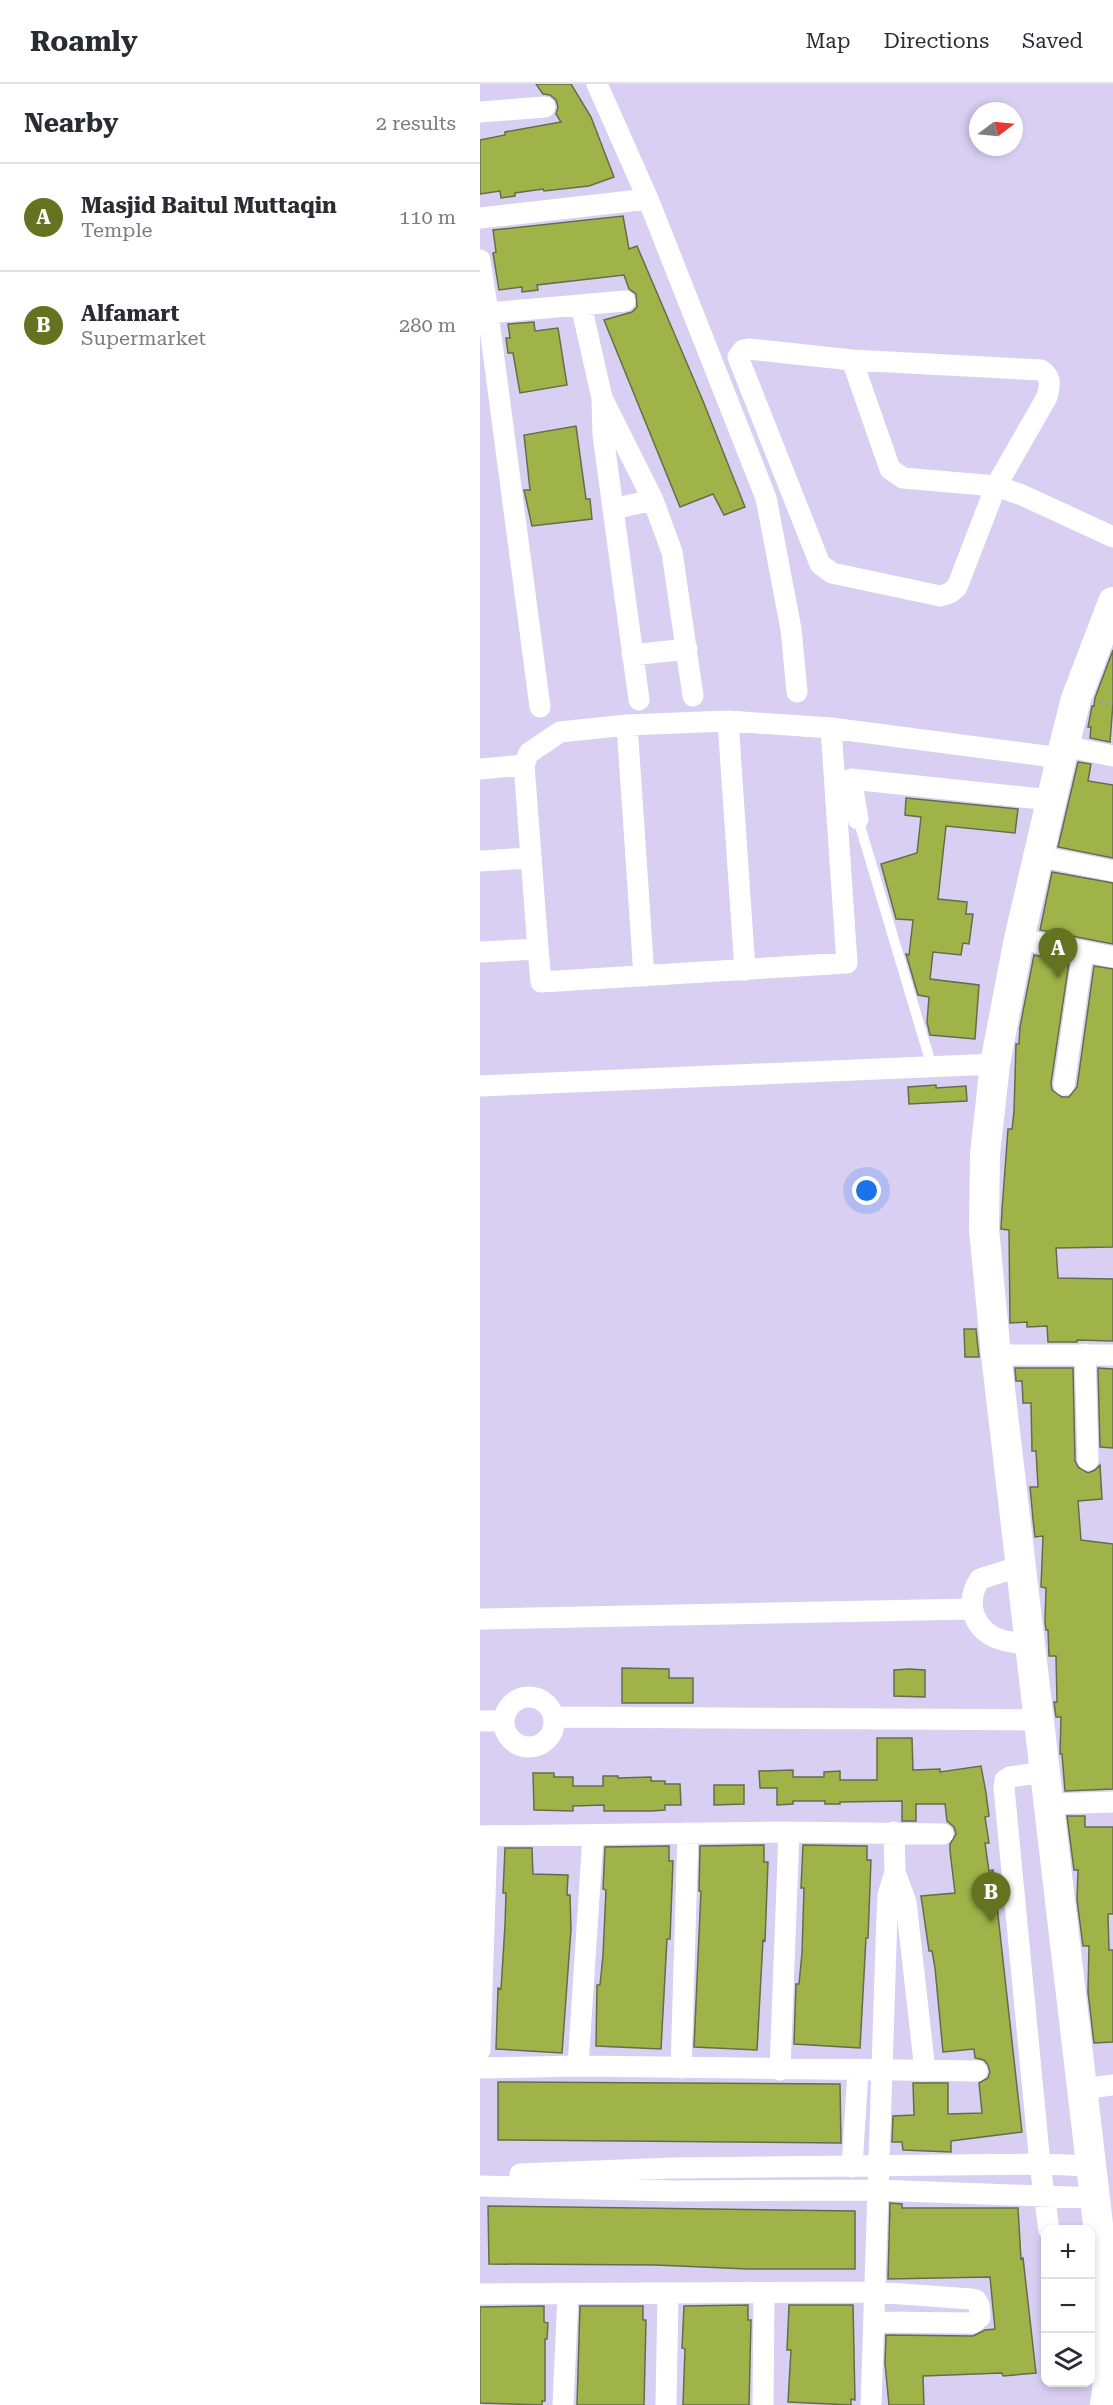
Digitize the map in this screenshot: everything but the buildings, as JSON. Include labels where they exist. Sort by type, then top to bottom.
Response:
[{"type":"street","points":[[597,84],[648,199],[766,498],[791,629],[797,692]]},
{"type":"street","points":[[480,112],[545,107]]},
{"type":"street","points":[[480,218],[648,199]]},
{"type":"street","points":[[480,260],[484,314],[540,708]]},
{"type":"street","points":[[484,314],[625,301]]},
{"type":"street","points":[[581,305],[602,398],[603,435],[639,700]]},
{"type":"street","points":[[749,349],[852,360],[1041,370],[1048,375],[1050,382],[1047,397],[996,486],[957,587],[950,593],[940,596],[832,573],[820,564],[738,357],[743,350],[749,349]]},
{"type":"street","points":[[852,360],[890,469],[903,478],[996,486],[1022,495],[1113,537]]},
{"type":"street","points":[[602,398],[653,500],[672,552],[693,696]]},
{"type":"street","points":[[613,509],[653,500]]},
{"type":"street","points":[[1102,2384],[1108,2313],[1106,2237],[1096,2198],[1020,1566],[984,1229],[985,1154],[995,1064],[1019,939],[1076,699],[1111,612]]},
{"type":"street","points":[[632,656],[687,649]]},
{"type":"street","points":[[831,728],[847,963],[541,982],[524,765],[529,753],[560,732],[627,725],[728,721],[831,728],[1113,756]]},
{"type":"street","points":[[728,721],[745,970]]},
{"type":"street","points":[[627,725],[644,976]]},
{"type":"street","points":[[480,768],[524,765]]},
{"type":"street","points":[[858,819],[851,779],[1051,800]]},
{"type":"street","points":[[1038,856],[1113,871]]},
{"type":"street","points":[[480,861],[531,858]]},
{"type":"street","points":[[1019,939],[1113,957]]},
{"type":"street","points":[[480,952],[538,949]]},
{"type":"street","points":[[1064,1085],[1083,952]]},
{"type":"street","points":[[480,1086],[995,1064]]},
{"type":"street","points":[[1085,1354],[1088,1460]]},
{"type":"street","points":[[996,1355],[1113,1355]]},
{"type":"street","points":[[1020,1566],[980,1579],[971,1597],[971,1609],[981,1625],[993,1637],[1030,1645]]},
{"type":"street","points":[[480,1619],[971,1609]]},
{"type":"street","points":[[522,1697],[542,1700],[550,1708],[554,1718],[553,1730],[547,1740],[536,1747],[524,1748],[513,1743],[506,1733],[503,1721],[506,1710],[522,1697]]},
{"type":"street","points":[[554,1718],[1040,1720]]},
{"type":"street","points":[[480,1721],[503,1721]]},
{"type":"street","points":[[1046,1772],[1010,1777],[1005,1780],[1004,1788],[1040,2164],[1048,2225]]},
{"type":"street","points":[[1050,1804],[1113,1802]]},
{"type":"street","points":[[780,2070],[789,1832]]},
{"type":"street","points":[[480,2050],[484,1836],[789,1832],[943,1834]]},
{"type":"street","points":[[871,2405],[888,1905],[895,1872],[894,1832]]},
{"type":"street","points":[[681,2068],[688,1833]]},
{"type":"street","points":[[578,2066],[593,1836]]},
{"type":"street","points":[[895,1872],[906,1902],[925,2071]]},
{"type":"street","points":[[480,2068],[578,2066],[977,2071]]},
{"type":"street","points":[[852,2167],[858,2070]]},
{"type":"street","points":[[1083,2089],[1113,2085]]},
{"type":"street","points":[[480,2176],[672,2168],[1040,2164],[1093,2166]]},
{"type":"street","points":[[672,2168],[673,2191]]},
{"type":"street","points":[[480,2186],[673,2191],[877,2190],[1096,2198]]},
{"type":"street","points":[[480,2294],[875,2292],[976,2300],[979,2305],[980,2317],[973,2323],[874,2322]]},
{"type":"street","points":[[666,2405],[668,2294]]},
{"type":"street","points":[[763,2405],[764,2294]]},
{"type":"street","points":[[563,2405],[568,2295]]},
{"type":"lane","points":[[858,819],[932,1067]]},
{"type":"place","name":"Masjid Baitul Muttaqin","points":[[1058,978]]},
{"type":"place","name":"Alfamart","points":[[991,1922]]}]
